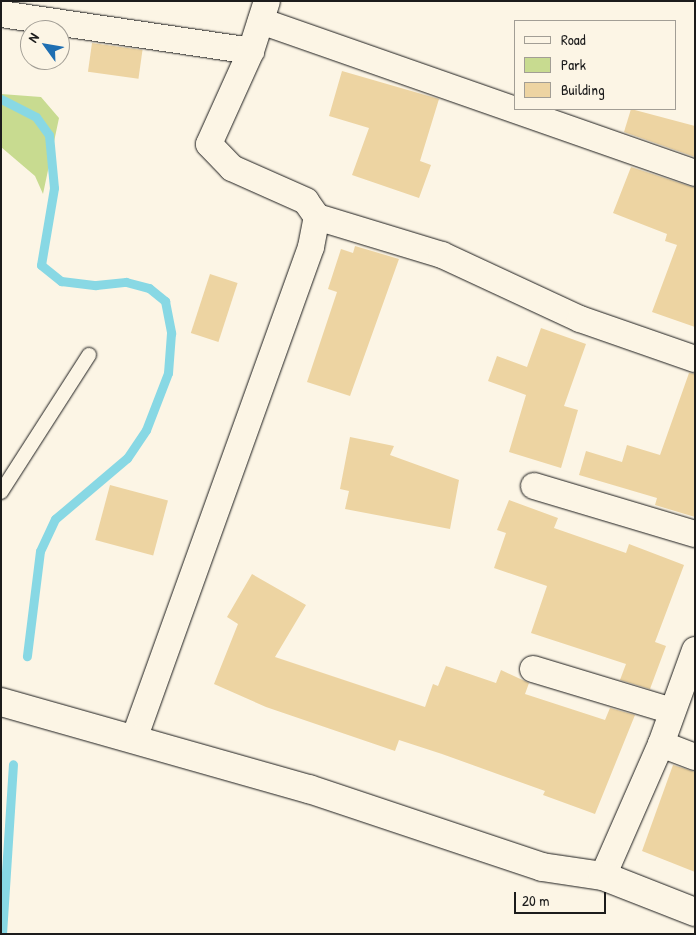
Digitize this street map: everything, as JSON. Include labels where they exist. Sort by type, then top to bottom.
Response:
[{"type":"street","points":[[514,105],[264,11],[251,51],[209,144],[232,168],[306,201],[317,217],[442,255],[580,319],[695,359]]},
{"type":"street","points":[[1,14],[251,51]]},
{"type":"street","points":[[527,110],[695,173]]},
{"type":"street","points":[[134,739],[312,247],[317,217]]},
{"type":"street","points":[[534,486],[695,534]]},
{"type":"street","points":[[603,876],[661,744],[695,650]]},
{"type":"street","points":[[533,669],[672,711]]},
{"type":"street","points":[[1,702],[310,789],[542,868],[603,876],[695,912]]},
{"type":"street","points":[[661,744],[695,756]]},
{"type":"lane","points":[[1,492],[89,355]]},
{"type":"green space","points":[[1,94],[41,97],[59,118],[43,194],[35,176],[1,147]]},
{"type":"building","points":[[92,43],[143,50],[138,79],[88,72]]},
{"type":"building","points":[[342,71],[439,99],[420,161],[431,165],[419,198],[352,175],[369,128],[329,116]]},
{"type":"building","points":[[631,110],[695,126],[695,157],[624,132]]},
{"type":"building","points":[[631,167],[695,188],[695,327],[652,312],[677,245],[665,241],[667,234],[613,213]]},
{"type":"building","points":[[355,246],[399,259],[350,396],[307,382],[337,292],[328,289],[341,249],[353,253]]},
{"type":"building","points":[[210,274],[238,283],[218,342],[191,333]]},
{"type":"building","points":[[541,328],[586,344],[564,406],[578,410],[561,468],[509,452],[526,395],[488,381],[497,356],[527,367]]},
{"type":"building","points":[[689,373],[695,374],[695,517],[655,505],[657,498],[579,475],[586,451],[622,462],[627,445],[660,455]]},
{"type":"building","points":[[350,437],[394,446],[390,455],[459,480],[450,529],[345,509],[349,491],[340,489]]},
{"type":"building","points":[[110,485],[168,501],[153,556],[95,540]]},
{"type":"building","points":[[509,500],[558,518],[554,528],[626,553],[629,544],[684,565],[655,642],[666,646],[650,689],[620,680],[626,664],[531,633],[547,586],[494,568],[506,533],[497,530]]},
{"type":"building","points":[[252,574],[306,605],[275,657],[425,707],[433,684],[438,686],[446,666],[496,683],[501,670],[529,683],[525,694],[605,720],[610,708],[635,715],[595,814],[543,795],[545,791],[442,754],[399,740],[395,751],[266,707],[214,684],[238,624],[227,617]]},
{"type":"building","points":[[673,765],[695,772],[695,872],[642,851]]},
{"type":"waterway","points":[[1,99],[36,117],[49,135],[54,188],[41,265],[61,281],[96,285],[126,282],[149,288],[165,301],[171,333],[168,373],[146,430],[127,458],[55,519],[40,551],[27,656]]},
{"type":"waterway","points":[[2,934],[13,764]]}]
